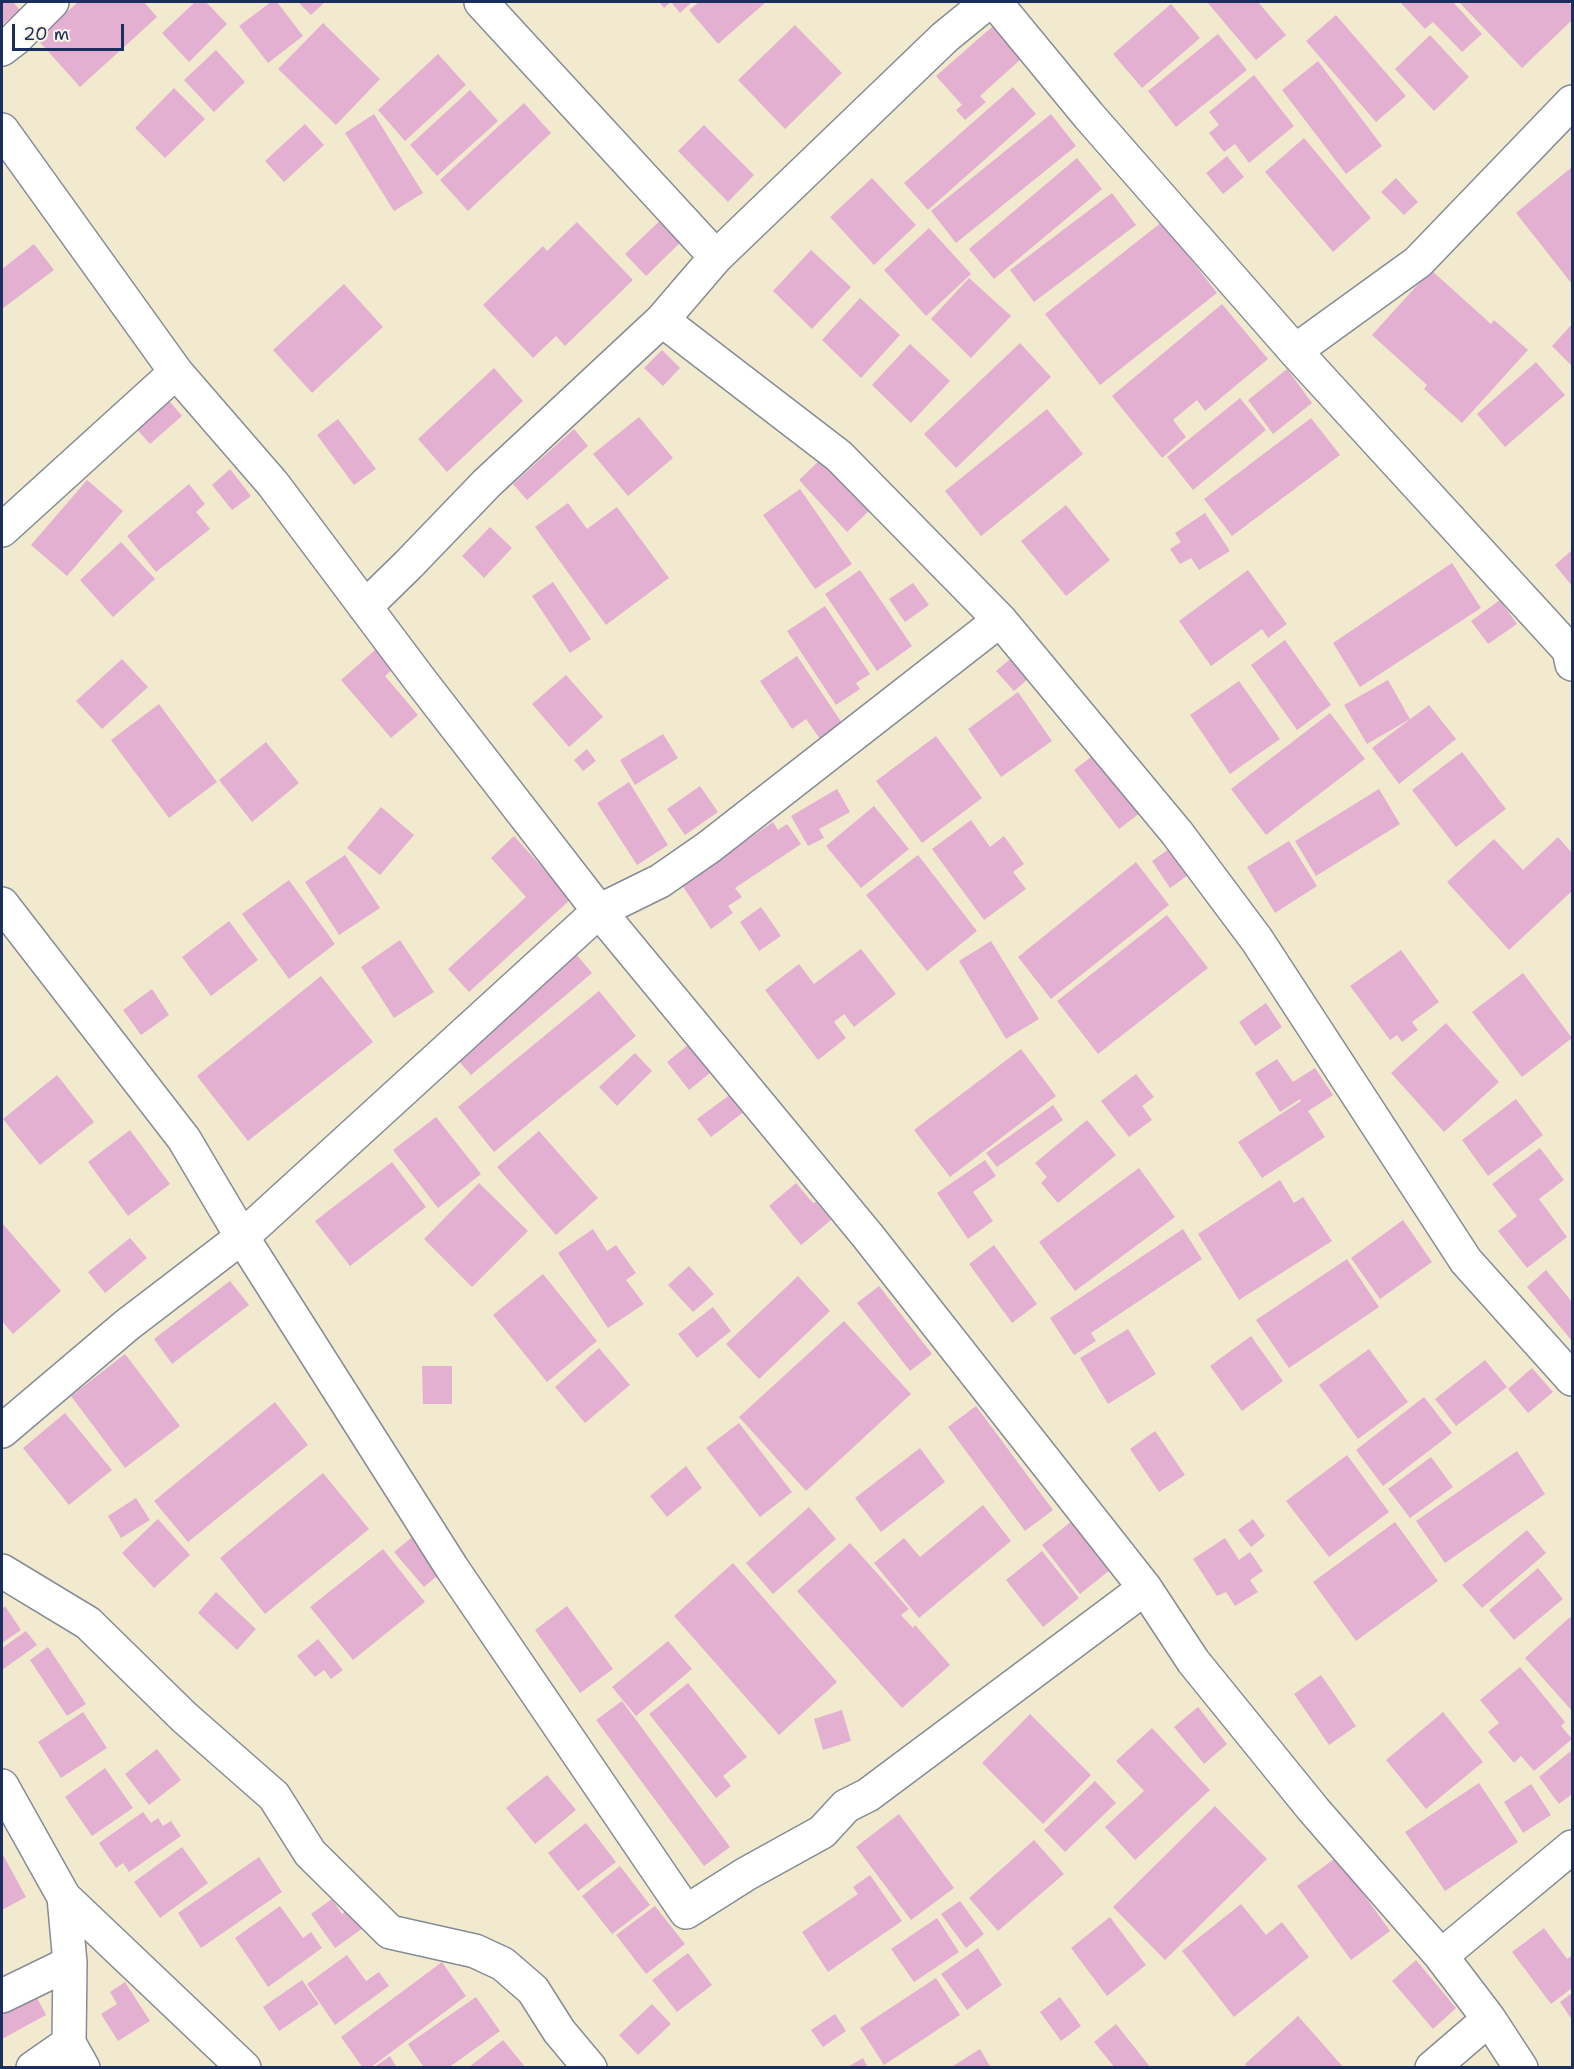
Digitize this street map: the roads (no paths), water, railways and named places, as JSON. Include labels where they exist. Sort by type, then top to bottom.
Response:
[{"type":"street","points":[[2,49],[51,2]]},
{"type":"street","points":[[480,2],[716,257]]},
{"type":"street","points":[[365,607],[408,566],[487,483],[662,320],[716,257],[945,37],[988,2]]},
{"type":"street","points":[[994,2],[1089,116],[1295,351],[1569,650],[1572,664]]},
{"type":"street","points":[[1295,351],[1418,262],[1572,102]]},
{"type":"street","points":[[2,130],[176,372],[273,484],[420,680],[599,911],[859,1226],[1145,1588],[1193,1661],[1239,1720],[1307,1803],[1441,1956],[1489,2019],[1521,2067]]},
{"type":"street","points":[[662,320],[839,456],[1000,620],[1177,833],[1257,940],[1466,1261],[1572,1379]]},
{"type":"street","points":[[2,530],[176,372]]},
{"type":"street","points":[[2,1431],[127,1325],[242,1237],[599,911],[660,880],[709,847],[1000,620]]},
{"type":"street","points":[[2,904],[184,1139],[242,1237],[452,1568],[687,1912],[746,1874],[822,1832],[846,1806],[868,1795],[1145,1588]]},
{"type":"street","points":[[2,1571],[88,1623],[184,1717],[274,1796],[310,1853],[390,1932],[475,1951],[503,1964],[532,1990],[559,2031],[590,2067]]},
{"type":"street","points":[[2,1786],[64,1897],[244,2067]]},
{"type":"street","points":[[1441,1956],[1572,1847]]},
{"type":"street","points":[[33,2067],[76,2055],[64,1897]]},
{"type":"street","points":[[2,1996],[70,1963]]},
{"type":"street","points":[[1432,2067],[1489,2019]]}]
